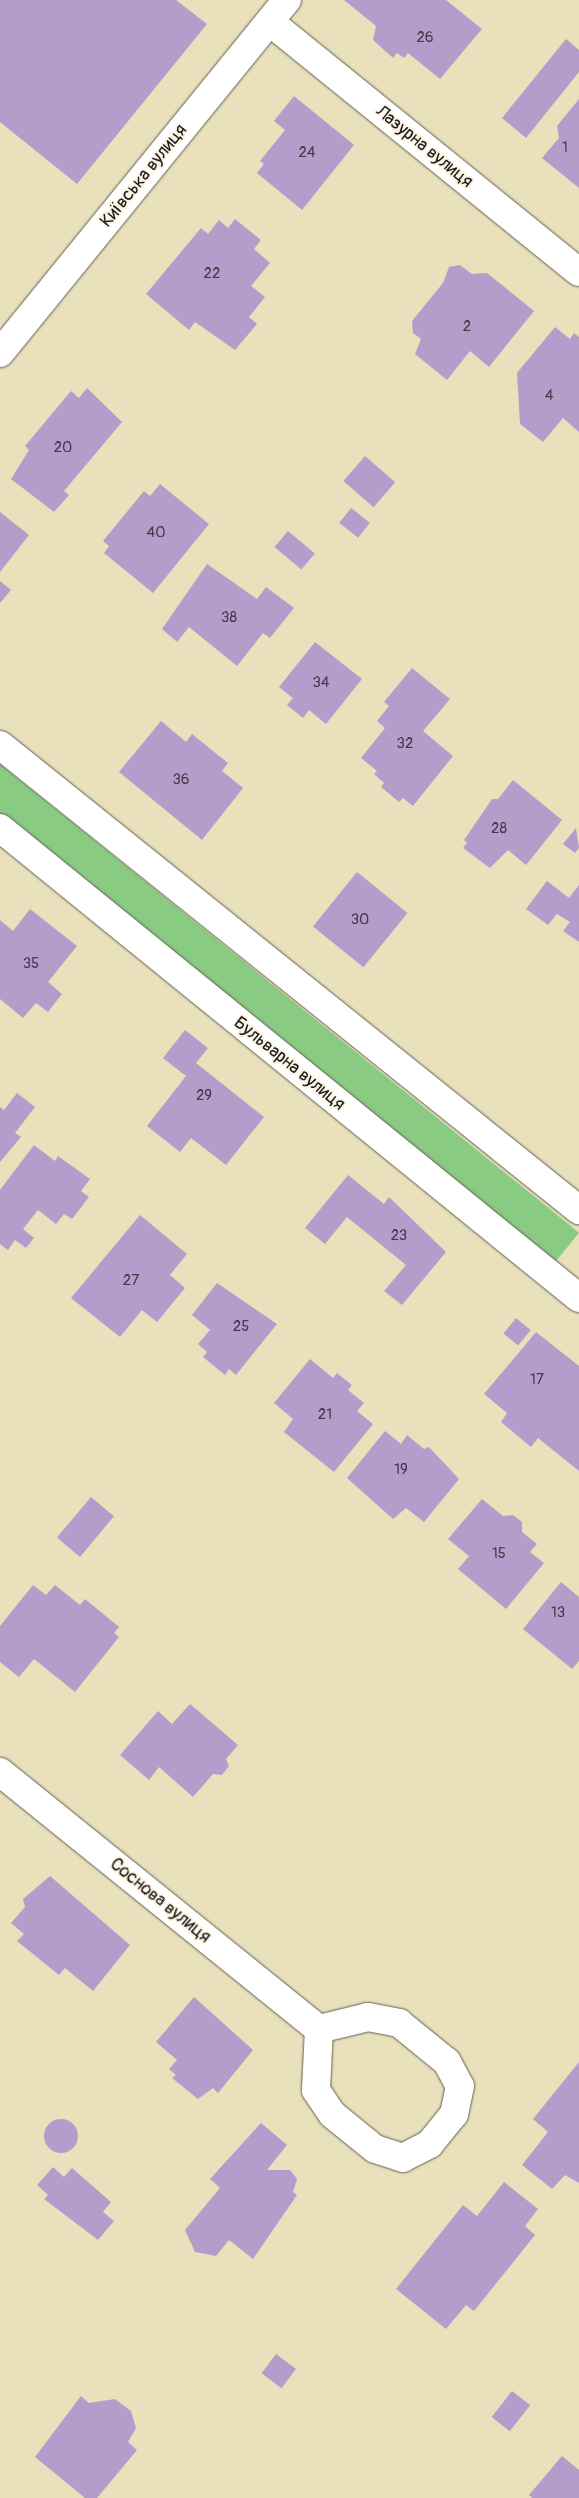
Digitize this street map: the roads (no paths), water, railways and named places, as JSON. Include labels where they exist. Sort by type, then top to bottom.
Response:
[{"type":"street","name":"Київська вулиця","points":[[0,353],[288,0]]},
{"type":"street","name":"Лазурна вулиця","points":[[270,22],[579,272]]},
{"type":"street","points":[[0,745],[579,1210]]},
{"type":"street","name":"Бульварна вулиця","points":[[0,828],[579,1298]]},
{"type":"street","name":"Соснова вулиця","points":[[0,1772],[319,2029]]},
{"type":"street","points":[[385,2017],[447,2062],[460,2086],[459,2101],[430,2144],[403,2158],[387,2155],[332,2114],[316,2090],[319,2029],[385,2017]]}]
